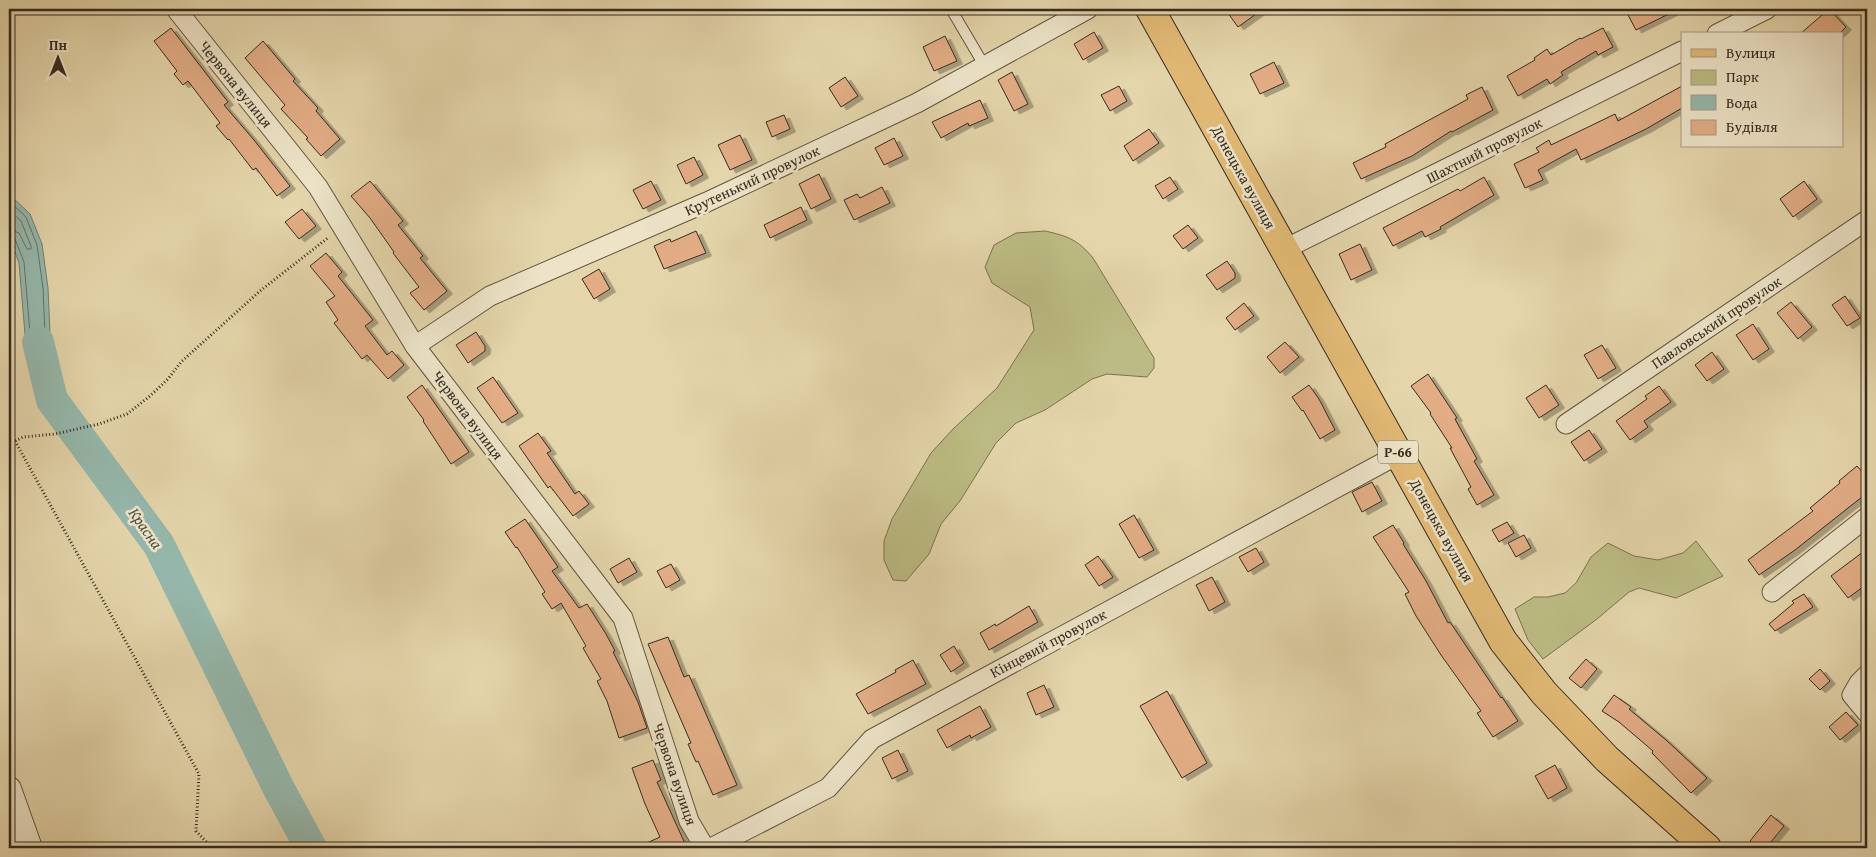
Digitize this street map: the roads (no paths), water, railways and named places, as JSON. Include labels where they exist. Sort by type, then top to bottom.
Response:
[{"type":"main road","name":"Донецька вулиця","points":[[1150,9],[1503,641],[1544,693],[1607,759],[1700,846]]},
{"type":"street","name":"Червона вулиця","points":[[176,9],[318,187],[415,346],[623,618],[689,821],[705,848]]},
{"type":"street","name":"Крутенький провулок","points":[[415,346],[490,296],[707,202],[917,103],[1088,9]]},
{"type":"street","points":[[1721,32],[1767,9]]},
{"type":"street","name":"Шахтний провулок","points":[[1285,249],[1681,51]]},
{"type":"street","name":"Павловський провулок","points":[[1566,424],[1867,220]]},
{"type":"street","name":"Кінцевий провулок","points":[[711,848],[828,788],[872,739],[1399,454]]},
{"type":"street","points":[[1772,592],[1867,517]]},
{"type":"street","points":[[1867,675],[1859,682],[1852,695],[1867,713]]},
{"type":"street","points":[[9,790],[30,848]]},
{"type":"lane","points":[[951,9],[984,65]]},
{"type":"water","points":[[9,194],[30,214],[42,244],[48,288],[50,334],[60,383],[37,390],[27,358],[19,263],[9,236]]},
{"type":"waterway","name":"Красна","points":[[38,342],[52,400],[159,545],[278,787],[311,848]]}]
